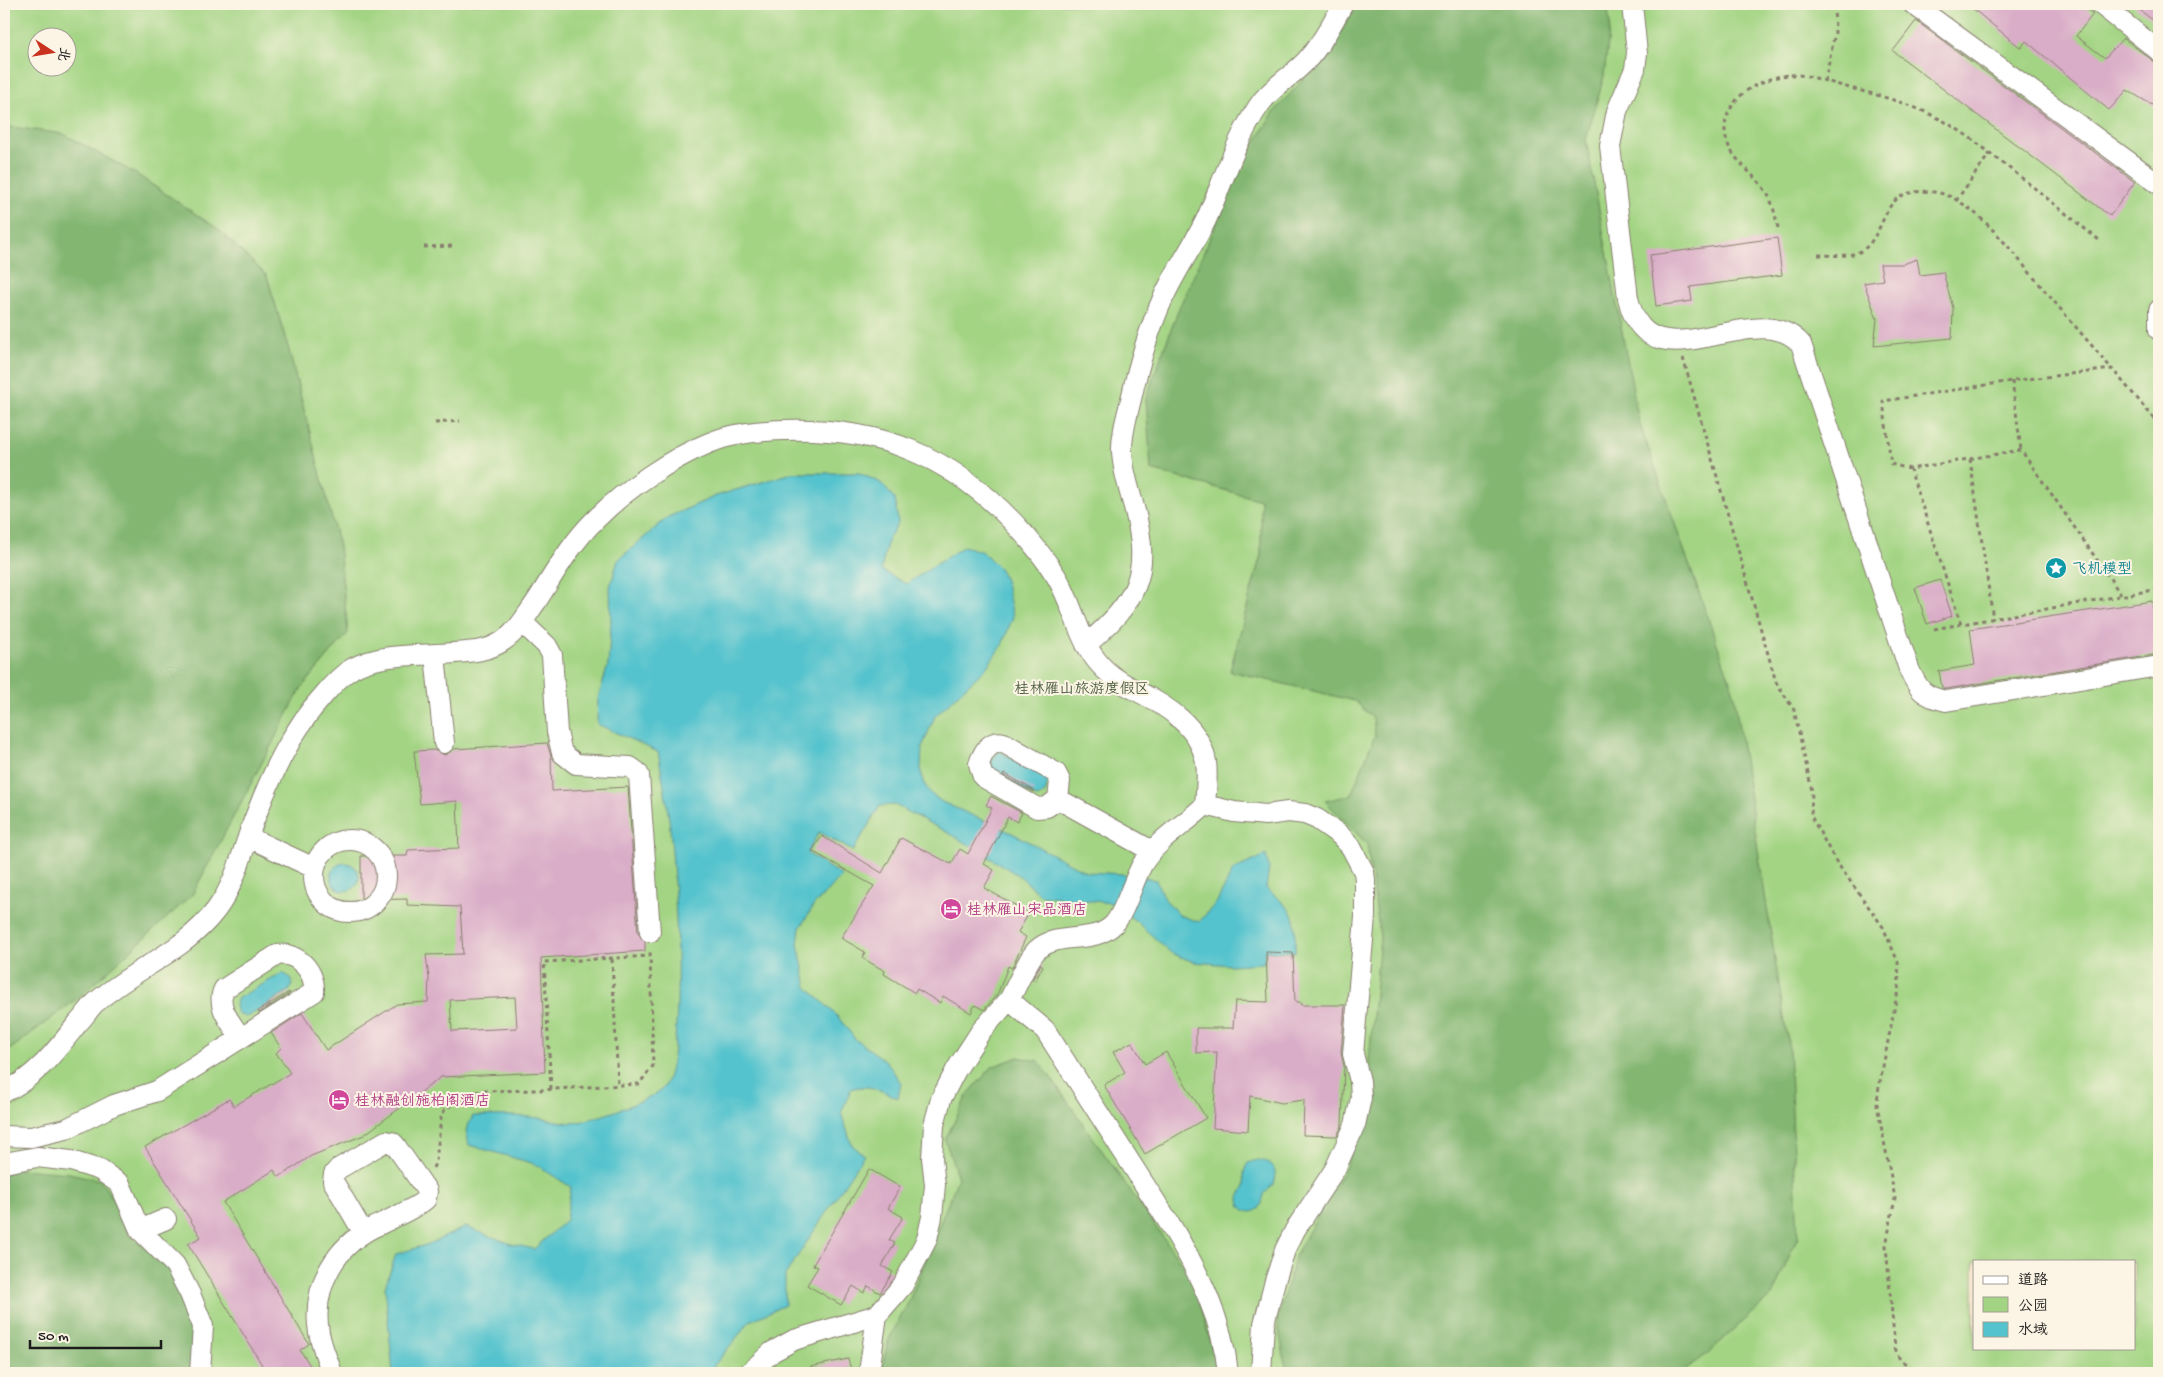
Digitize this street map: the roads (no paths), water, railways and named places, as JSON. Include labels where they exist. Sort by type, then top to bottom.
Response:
[{"type":"street","points":[[1086,645],[1112,622],[1125,607],[1134,592],[1139,577],[1141,558],[1140,534],[1123,469],[1122,450],[1135,383],[1149,333],[1167,290],[1206,218],[1243,130],[1262,102],[1318,47],[1343,4]]},
{"type":"street","points":[[1632,4],[1637,53],[1635,69],[1617,111],[1610,146],[1628,298],[1635,321],[1647,334],[1661,340],[1678,340],[1758,329],[1774,329],[1792,335],[1802,344],[1909,669],[1916,685],[1928,696],[1946,701],[2159,666]]},
{"type":"street","points":[[1913,4],[2159,184]]},
{"type":"street","points":[[2100,4],[2159,50]]},
{"type":"street","points":[[2159,310],[2159,330]]},
{"type":"street","points":[[4,1092],[26,1079],[43,1065],[94,1004],[167,955],[198,930],[223,900],[235,874],[256,813],[289,742],[311,710],[339,679],[355,667],[385,658],[478,652],[489,649],[512,634],[522,622],[576,541],[593,521],[639,483],[709,443],[736,435],[763,431],[807,429],[850,433],[887,442],[924,455],[957,473],[988,496],[1043,555],[1060,582],[1086,645],[1099,664],[1113,678],[1157,702],[1193,732],[1202,748],[1207,765],[1205,805],[1152,851],[1142,866],[1115,922],[1105,931],[1092,936],[1048,941],[1035,951],[1009,1000],[981,1031],[956,1070],[941,1099],[934,1125],[932,1158],[935,1185],[932,1217],[927,1239],[903,1285],[877,1315],[794,1340],[772,1352],[749,1373]]},
{"type":"street","points":[[522,622],[547,646],[552,655],[559,744],[566,758],[576,764],[630,767],[639,776],[650,932]]},
{"type":"street","points":[[435,655],[444,743]]},
{"type":"street","points":[[1058,799],[1152,851]]},
{"type":"street","points":[[1205,805],[1234,812],[1266,815],[1288,812],[1311,817],[1328,826],[1352,847],[1364,872],[1365,880],[1365,917],[1353,1054],[1360,1081],[1361,1098],[1355,1125],[1335,1169],[1295,1230],[1286,1250],[1275,1281],[1264,1324],[1261,1373]]},
{"type":"street","points":[[248,837],[314,868]]},
{"type":"street","points":[[4,1136],[31,1137],[66,1130],[114,1104],[157,1091],[314,992],[312,977],[297,957],[286,953],[277,955],[224,989],[221,1004],[240,1038]]},
{"type":"street","points":[[1009,1000],[1045,1030],[1173,1228],[1208,1295],[1219,1324],[1228,1373]]},
{"type":"street","points":[[332,1373],[318,1327],[322,1284],[332,1265],[344,1248],[364,1232],[425,1201],[427,1191],[395,1145],[390,1141],[386,1141],[336,1171],[333,1181],[364,1232]]},
{"type":"street","points":[[4,1163],[37,1157],[70,1161],[100,1170],[120,1184],[140,1230],[175,1265],[190,1294],[202,1326],[200,1373]]},
{"type":"street","points":[[140,1230],[166,1219]]},
{"type":"street","points":[[869,1373],[877,1315]]},
{"type":"water","points":[[792,473],[859,473],[881,483],[895,499],[898,523],[888,539],[881,570],[906,584],[964,546],[983,552],[1000,569],[1006,583],[1013,617],[1002,645],[986,668],[935,716],[922,747],[921,770],[923,782],[931,794],[942,802],[1012,833],[1086,872],[1123,874],[1156,880],[1163,897],[1179,915],[1199,922],[1217,902],[1233,870],[1266,855],[1269,868],[1266,888],[1289,909],[1292,915],[1295,929],[1295,952],[1265,951],[1264,963],[1231,965],[1194,962],[1171,953],[1136,921],[1111,903],[1040,895],[1021,877],[954,836],[895,805],[880,806],[853,851],[819,832],[807,853],[842,876],[814,905],[800,928],[798,944],[807,987],[838,1017],[856,1040],[886,1061],[901,1083],[898,1098],[870,1087],[851,1089],[841,1113],[852,1145],[864,1155],[785,1275],[785,1305],[750,1321],[708,1373],[393,1373],[385,1287],[396,1254],[429,1244],[466,1227],[511,1244],[534,1249],[566,1220],[571,1187],[535,1164],[469,1145],[466,1130],[473,1116],[523,1116],[571,1123],[579,1122],[616,1111],[653,1095],[660,1091],[669,1075],[674,1046],[677,1007],[677,963],[674,876],[669,819],[658,752],[597,724],[598,699],[608,665],[611,622],[610,587],[618,560],[668,517],[716,496]]},
{"type":"water","points":[[999,751],[1049,779],[1045,793],[1038,798],[992,773],[991,762]]},
{"type":"water","points":[[345,863],[355,867],[359,877],[355,887],[345,891],[335,887],[331,877],[335,867]]},
{"type":"water","points":[[283,973],[291,978],[292,985],[290,990],[251,1015],[245,1017],[237,1013],[235,1006],[238,998]]},
{"type":"water","points":[[1257,1160],[1269,1164],[1276,1174],[1274,1183],[1265,1193],[1260,1207],[1255,1211],[1248,1212],[1239,1203],[1239,1198],[1245,1186],[1244,1174],[1246,1167],[1248,1163]]},
{"type":"place","name":"飞机模型","points":[[2056,568]]},
{"type":"place","name":"桂林雁山宋品酒店","points":[[951,909]]},
{"type":"place","name":"桂林融创施柏阁酒店","points":[[339,1100]]},
{"type":"park label","name":"桂林雁山旅游度假区","points":[[1082,688]]}]
